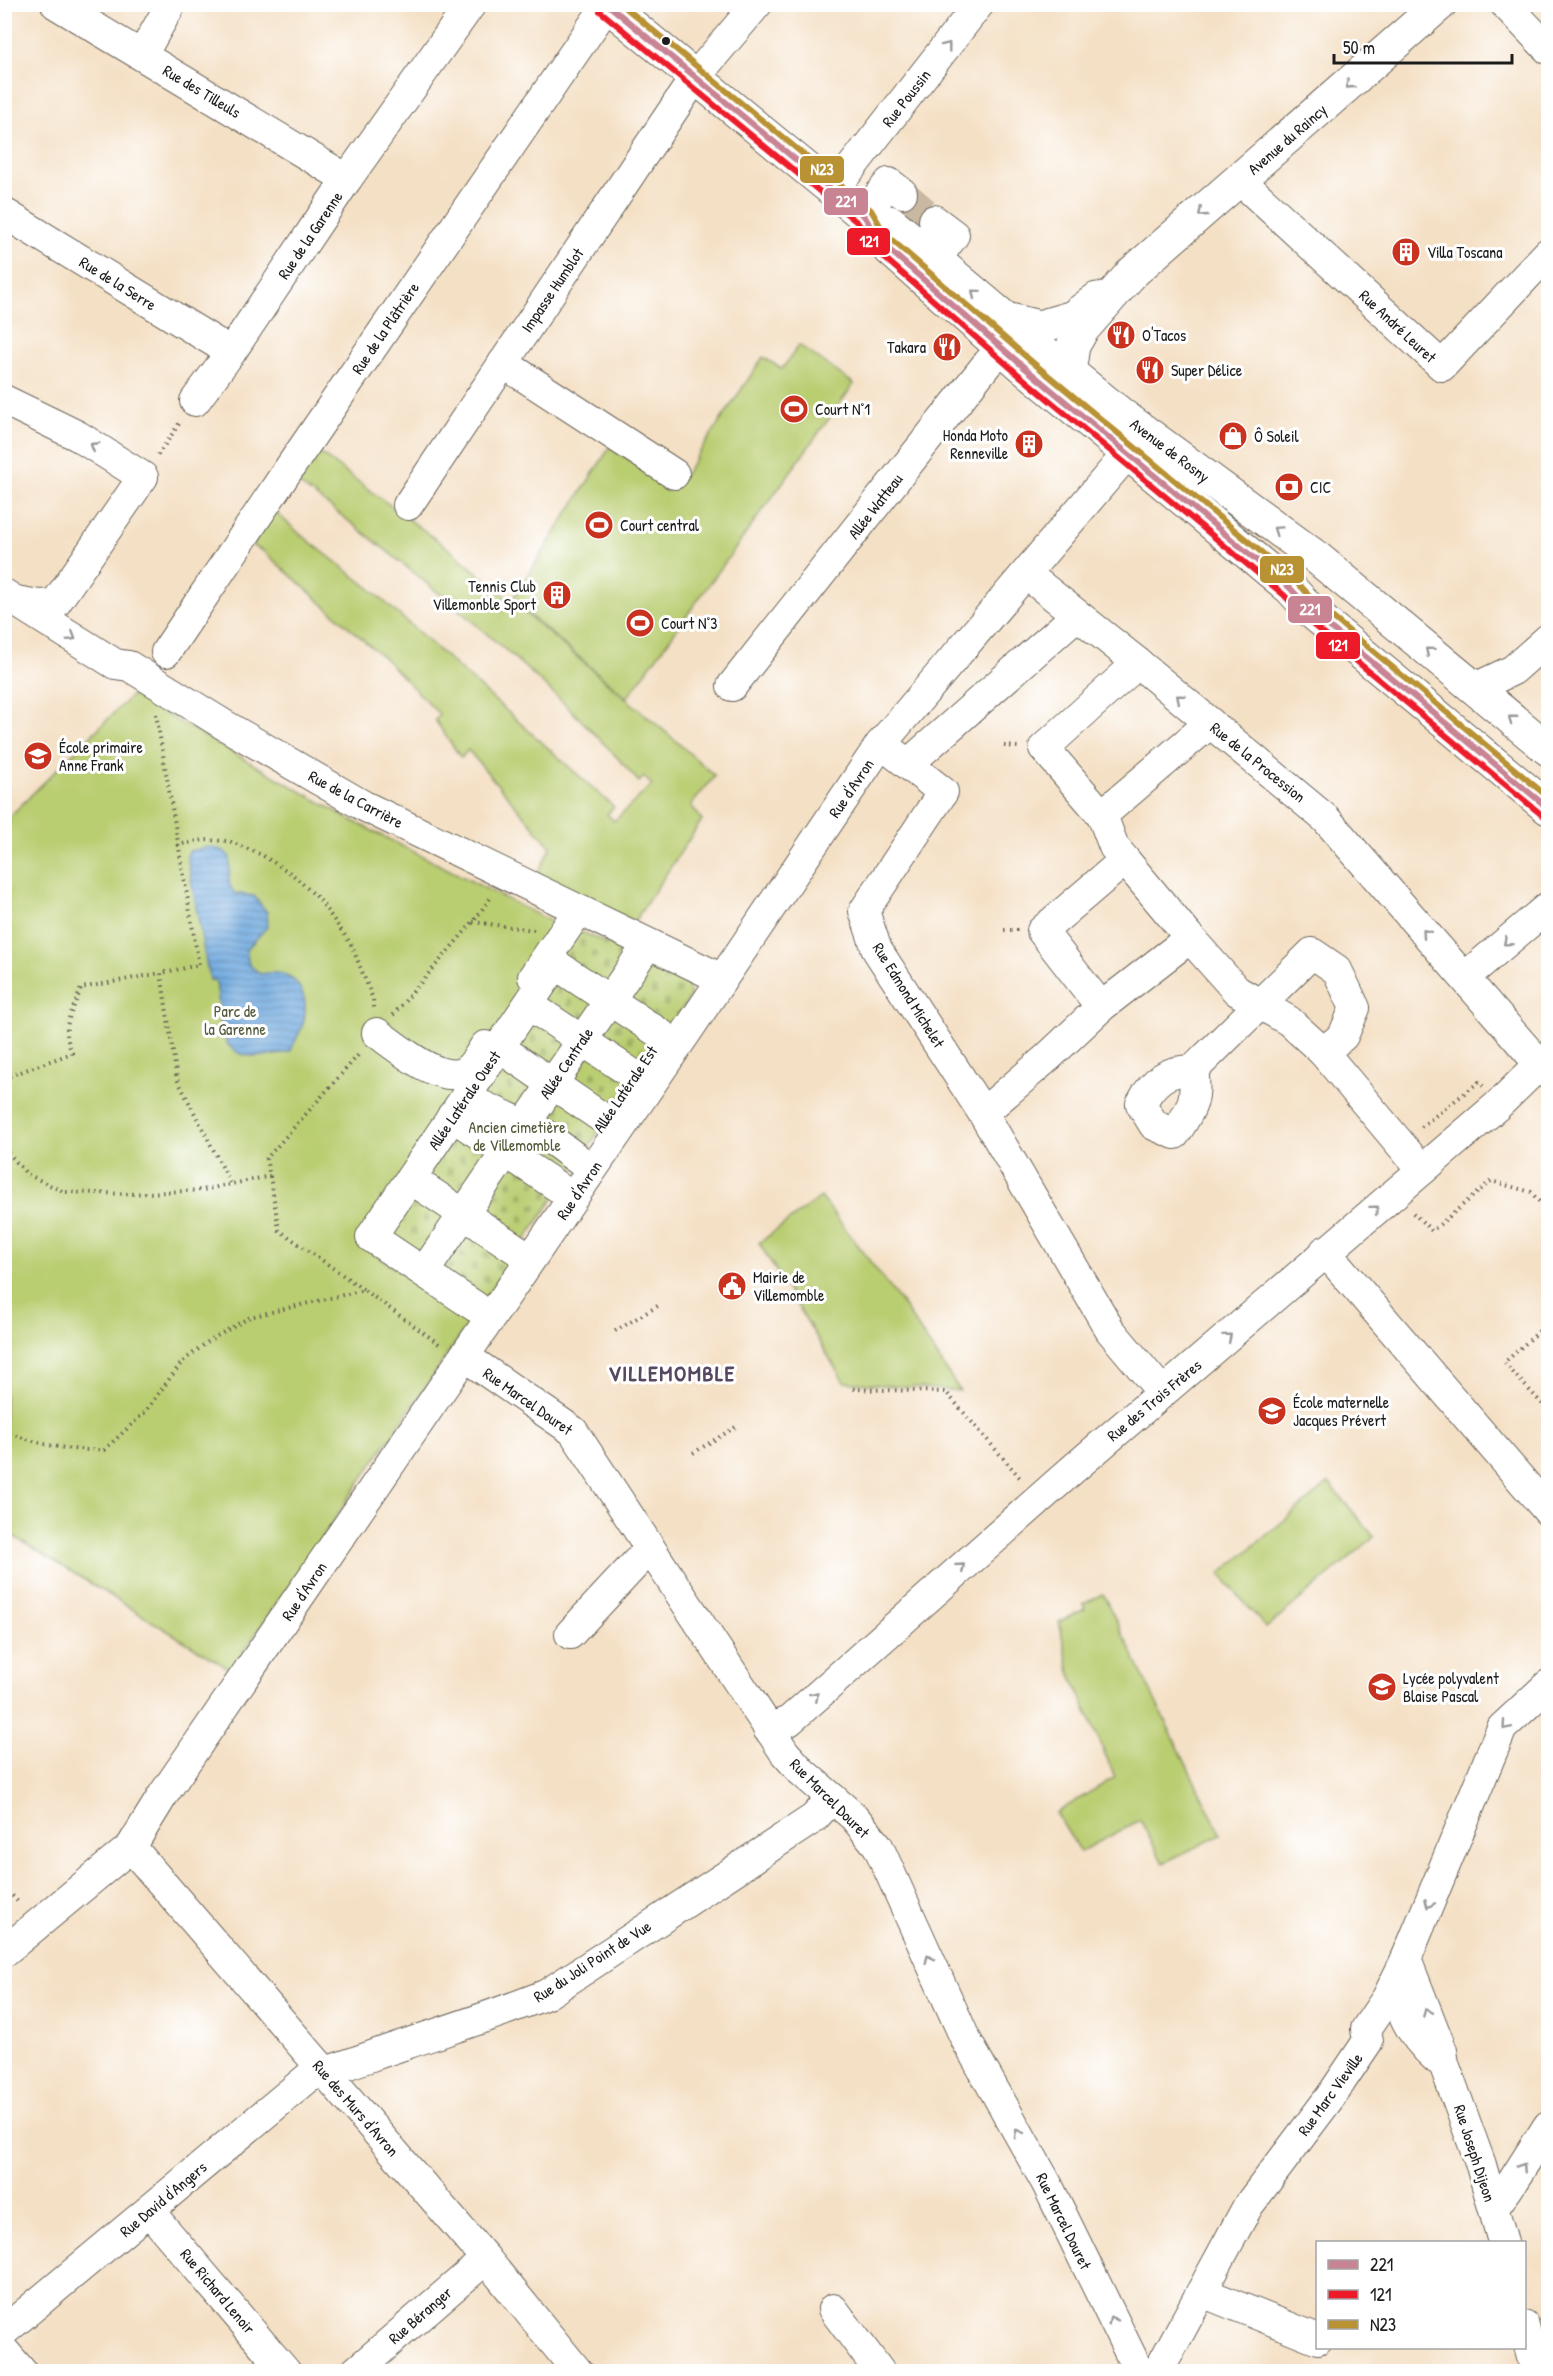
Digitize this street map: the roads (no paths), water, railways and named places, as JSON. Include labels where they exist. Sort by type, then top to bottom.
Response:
[{"type":"main road","name":"Avenue du Raincy","points":[[1007,331],[1039,327],[1072,317],[1132,273],[1440,4]]},
{"type":"main road","name":"Avenue de Rosny","points":[[606,5],[696,76],[864,216],[878,240],[1068,372],[1316,557],[1548,749]]},
{"type":"main road","name":"Avenue de Rosny","points":[[864,216],[892,223],[936,259],[1007,331],[1071,406],[1290,588]]},
{"type":"main road","name":"Avenue du Raincy","points":[[1071,406],[1068,372],[1073,346],[1082,330],[1132,273]]},
{"type":"main road","points":[[1290,588],[1320,606],[1454,707],[1548,786]]},
{"type":"main road","points":[[1290,588],[1313,613],[1548,808]]},
{"type":"street","name":"Rue des Tilleuls","points":[[56,4],[347,179]]},
{"type":"street","points":[[142,55],[171,4]]},
{"type":"street","name":"Rue de la Garenne","points":[[195,401],[231,352],[347,179],[471,4]]},
{"type":"street","name":"Impasse Humblot","points":[[408,505],[696,76],[757,4]]},
{"type":"street","name":"Rue Poussin","points":[[833,191],[979,4]]},
{"type":"street","points":[[1504,4],[1548,48]]},
{"type":"street","name":"Rue de la Plâtrière","points":[[166,652],[606,5]]},
{"type":"street","points":[[858,159],[895,188],[864,216]]},
{"type":"street","name":"Rue André Leuret","points":[[1240,180],[1413,351],[1442,366],[1548,253]]},
{"type":"street","name":"Rue de la Serre","points":[[4,213],[231,352]]},
{"type":"street","points":[[934,220],[954,235],[936,259]]},
{"type":"street","name":"Allée Watteau","points":[[732,686],[987,364],[1007,331]]},
{"type":"street","points":[[503,363],[674,474]]},
{"type":"street","points":[[4,400],[78,436],[150,467],[55,604],[39,605],[9,598]]},
{"type":"street","points":[[1122,414],[1127,454]]},
{"type":"street","name":"Rue d'Avron","points":[[4,1952],[131,1846],[163,1795],[880,745],[1127,454]]},
{"type":"street","name":"Rue de la Procession","points":[[1026,574],[1138,663],[1326,819],[1545,1072]]},
{"type":"street","name":"Rue de la Carrière","points":[[9,598],[115,664],[129,666],[226,726],[364,806],[503,874],[571,922],[648,944],[722,979]]},
{"type":"street","points":[[908,764],[1077,615]]},
{"type":"street","points":[[1475,688],[1514,670],[1548,639]]},
{"type":"street","points":[[1138,663],[1044,748],[1102,815],[1114,847],[1237,991],[1288,1021],[1323,1052],[1422,1170]]},
{"type":"street","points":[[1102,815],[1210,723]]},
{"type":"street","name":"Rue Edmond Michelet","points":[[880,745],[943,792],[864,911],[877,950],[983,1113],[1110,1330],[1162,1392]]},
{"type":"street","points":[[1101,1007],[1042,931],[1125,860]]},
{"type":"street","points":[[1465,977],[1548,908]]},
{"type":"street","points":[[377,1034],[437,1073],[451,1075],[465,1071],[477,1058],[571,922]]},
{"type":"street","points":[[983,1113],[1101,1007],[1190,938]]},
{"type":"street","name":"Allée Centrale","points":[[424,1272],[648,944]]},
{"type":"street","points":[[1193,1070],[1312,953],[1337,970],[1355,1008],[1343,1036],[1323,1052]]},
{"type":"street","name":"Allée Latérale Ouest","points":[[424,1272],[371,1237],[554,966],[558,966],[610,1000]]},
{"type":"street","name":"Allée Latérale Est","points":[[424,1272],[478,1304],[579,1160],[604,1119],[688,996]]},
{"type":"street","points":[[610,1000],[662,1035]]},
{"type":"street","points":[[529,1005],[634,1075]]},
{"type":"street","points":[[500,1048],[604,1119]]},
{"type":"street","name":"Rue des Trois Frères","points":[[768,1729],[789,1721],[1039,1498],[1325,1251],[1497,1106],[1545,1072]]},
{"type":"street","points":[[459,1107],[525,1124],[541,1132],[579,1160]]},
{"type":"street","points":[[459,1107],[506,1152],[558,1187]]},
{"type":"street","points":[[411,1179],[516,1249]]},
{"type":"street","points":[[1325,1251],[1548,1511]]},
{"type":"street","name":"Rue Marcel Douret","points":[[463,1358],[573,1431],[785,1753],[802,1772],[854,1817],[878,1846],[965,2038],[1047,2184],[1139,2372]]},
{"type":"street","points":[[570,1634],[650,1548]]},
{"type":"street","name":"Rue Marc Vieville","points":[[1158,2372],[1248,2206],[1331,2096],[1368,2041],[1366,2029],[1387,1998],[1401,1970],[1502,1728],[1548,1685]]},
{"type":"street","name":"Rue du Joli Point de Vue","points":[[325,2072],[512,2009],[547,1994],[814,1818],[832,1798]]},
{"type":"street","name":"Rue des Murs d'Avron","points":[[131,1846],[486,2259],[578,2372]]},
{"type":"street","name":"Rue Joseph Dijeon","points":[[1401,1970],[1442,2051],[1433,2056],[1473,2143],[1503,2241]]},
{"type":"street","points":[[1368,2041],[1378,2043],[1395,2038],[1407,2038],[1433,2056]]},
{"type":"street","name":"Rue David d'Angers","points":[[4,2331],[309,2077],[325,2072]]},
{"type":"street","points":[[1494,2207],[1508,2190],[1548,2126]]},
{"type":"street","name":"Rue Richard Lenoir","points":[[149,2211],[286,2372]]},
{"type":"street","name":"Rue Béranger","points":[[355,2372],[486,2259]]},
{"type":"street","points":[[1202,2292],[1316,2339]]},
{"type":"street","points":[[833,2309],[880,2372]]},
{"type":"street","points":[[1526,2334],[1536,2372]]},
{"type":"street","points":[[4,2351],[22,2372]]},
{"type":"water","points":[[208,847],[223,850],[230,857],[229,883],[234,893],[254,896],[267,912],[268,926],[246,950],[249,965],[261,974],[283,974],[298,985],[302,993],[305,1002],[303,1024],[291,1051],[263,1056],[247,1055],[235,1051],[223,1034],[216,983],[215,980],[210,980],[207,968],[187,856],[189,851]]},
{"type":"tunnel","points":[[902,193],[934,220]]},
{"type":"place","name":"Villa Toscana","points":[[1406,252]]},
{"type":"place","name":"O'Tacos","points":[[1121,335]]},
{"type":"place","name":"Takara","points":[[947,347]]},
{"type":"place","name":"Super Délice","points":[[1150,370]]},
{"type":"place","name":"Court N°1","points":[[794,409]]},
{"type":"place","name":"Ô Soleil","points":[[1233,436]]},
{"type":"place","name":"Honda Moto Renneville","points":[[1029,444]]},
{"type":"place","name":"CIC","points":[[1289,487]]},
{"type":"place","name":"Court central","points":[[599,525]]},
{"type":"place","name":"Tennis Club Villemonble Sport","points":[[557,595]]},
{"type":"place","name":"Court N°3","points":[[640,623]]},
{"type":"place","name":"École primaire Anne Frank","points":[[38,756]]},
{"type":"place","name":"Mairie de Villemomble","points":[[732,1286]]},
{"type":"place","name":"École maternelle Jacques Prévert","points":[[1272,1411]]},
{"type":"place","name":"Lycée polyvalent Blaise Pascal","points":[[1382,1687]]},
{"type":"district","name":"VILLEMOMBLE","points":[[672,1373]]},
{"type":"park label","name":"Parc de la Garenne","points":[[235,1020]]},
{"type":"park label","name":"Ancien cimetière de Villemomble","points":[[517,1136]]}]
